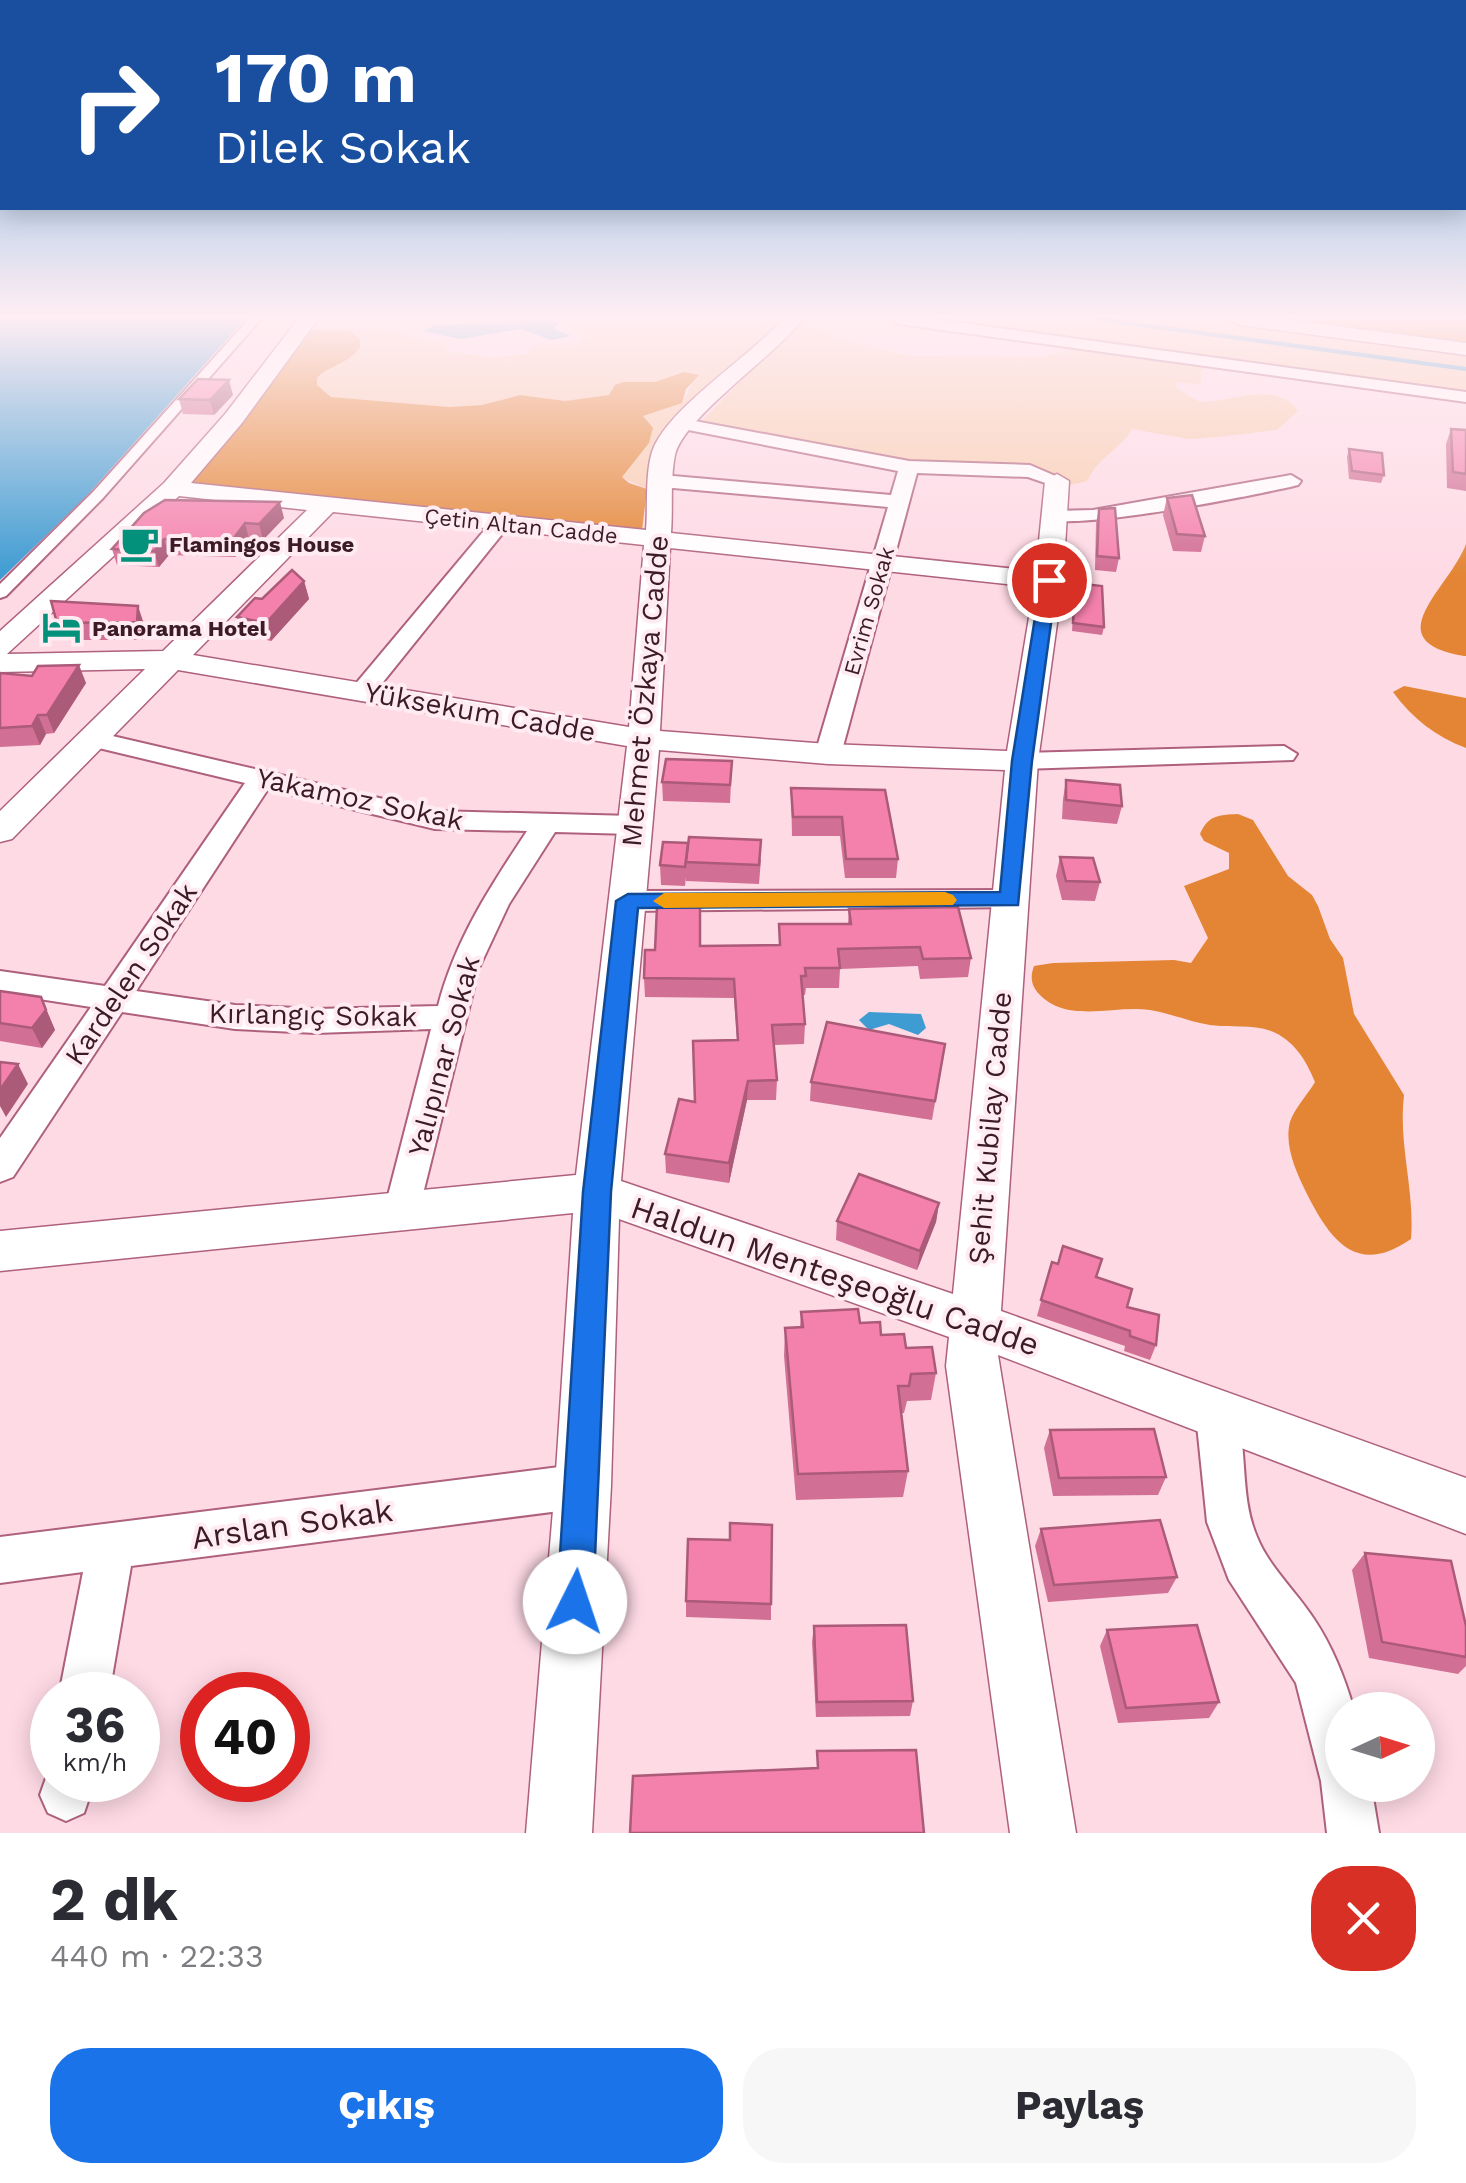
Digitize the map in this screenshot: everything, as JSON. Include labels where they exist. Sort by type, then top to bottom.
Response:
[{"type":"street","points":[[0,593],[98,495],[179,405]]},
{"type":"street","points":[[0,647],[173,488],[244,405]]},
{"type":"street","name":"Mehmet Özkaya Cadde","points":[[559,1833],[583,1486],[597,1192],[644,739],[664,452],[684,424],[705,405]]},
{"type":"street","points":[[684,424],[908,467],[1030,472],[1056,499],[1094,516],[1290,481]]},
{"type":"street","name":"Evrim Sokak","points":[[828,754],[908,467]]},
{"type":"street","points":[[662,481],[900,502]]},
{"type":"street","name":"Çetin Altan Cadde","points":[[173,488],[1049,580]]},
{"type":"street","name":"Şehit Kubilay Cadde","points":[[1043,1833],[972,1366],[1022,761],[1049,580],[1056,499]]},
{"type":"street","points":[[0,830],[325,506]]},
{"type":"street","points":[[362,692],[500,524]]},
{"type":"street","name":"Yüksekum Cadde","points":[[0,663],[169,660],[644,739],[828,754],[1022,761]]},
{"type":"street","name":"Yakamoz Sokak","points":[[90,738],[436,820],[633,825]]},
{"type":"street","points":[[1022,761],[1284,754]]},
{"type":"street","name":"Kardelen Sokak","points":[[0,1167],[261,780]]},
{"type":"street","name":"Yalıpınar Sokak","points":[[403,1211],[462,968],[494,904],[545,825]]},
{"type":"street","points":[[628,901],[1010,900]]},
{"type":"street","name":"Kırlangıç Sokak","points":[[0,982],[113,1001],[282,1020],[448,1017]]},
{"type":"street","name":"Haldun Menteşeoğlu Cadde","points":[[0,1251],[597,1192],[973,1323],[1466,1506]]},
{"type":"street","points":[[1217,1415],[1224,1503],[1234,1540],[1270,1602],[1296,1635],[1319,1677],[1325,1702]]},
{"type":"street","name":"Arslan Sokak","points":[[0,1560],[583,1486]]},
{"type":"street","points":[[88,1672],[111,1548]]},
{"type":"street","points":[[1348,1802],[1353,1833]]},
{"type":"shaded area","points":[[251,405],[677,405],[643,416],[653,428],[649,443],[622,477],[647,489],[642,531],[180,481]]},
{"type":"shaded area","points":[[420,405],[484,405],[482,405]]},
{"type":"shaded area","points":[[670,405],[695,405],[675,423],[647,489],[621,477],[649,443],[653,429],[643,416]]},
{"type":"shaded area","points":[[718,405],[1292,405],[1298,411],[1277,430],[1218,437],[1188,439],[1132,429],[1087,481],[1066,486],[1060,476],[1041,469],[926,466],[700,423]]},
{"type":"shaded area","points":[[1466,544],[1464,656],[1438,649],[1424,638],[1421,626],[1425,611]]},
{"type":"shaded area","points":[[1404,686],[1466,698],[1466,748],[1425,726],[1408,710],[1393,692]]},
{"type":"shaded area","points":[[1238,814],[1253,820],[1288,876],[1312,895],[1330,939],[1343,958],[1354,1014],[1404,1095],[1411,1239],[1391,1250],[1374,1255],[1346,1247],[1334,1237],[1305,1190],[1292,1158],[1289,1131],[1295,1112],[1315,1082],[1293,1045],[1264,1029],[1210,1025],[1150,1010],[1063,1008],[1050,1003],[1033,984],[1034,966],[1053,963],[1191,963],[1208,938],[1184,886],[1229,869],[1229,853],[1204,841],[1200,834],[1215,817]]},
{"type":"water","points":[[0,405],[168,405],[84,499],[0,580]]},
{"type":"water","points":[[869,1012],[921,1014],[926,1028],[918,1035],[889,1024],[869,1030],[859,1020]]},
{"type":"building","points":[[1451,429],[1466,430],[1466,474],[1453,472]]},
{"type":"building","points":[[1349,449],[1382,453],[1384,475],[1352,471]]},
{"type":"building","points":[[1192,495],[1205,536],[1177,534],[1167,498]]},
{"type":"building","points":[[165,500],[280,502],[259,524],[245,523],[231,542],[164,539],[154,551],[112,549],[144,513]]},
{"type":"building","points":[[1115,508],[1119,558],[1097,556],[1099,509]]},
{"type":"building","points":[[292,570],[304,581],[266,623],[237,617],[255,598],[262,599]]},
{"type":"building","points":[[1075,583],[1102,586],[1104,627],[1073,623]]},
{"type":"building","points":[[51,601],[138,606],[137,622],[57,623]]},
{"type":"building","points":[[79,665],[47,715],[38,715],[32,726],[0,728],[0,673],[32,676],[38,666]]},
{"type":"building","points":[[666,759],[732,761],[730,785],[662,782]]},
{"type":"building","points":[[1066,780],[1120,785],[1122,806],[1066,800]]},
{"type":"building","points":[[791,788],[885,790],[898,859],[846,859],[842,817],[793,817]]},
{"type":"building","points":[[689,837],[761,840],[759,865],[686,862]]},
{"type":"building","points":[[663,842],[688,843],[685,867],[660,865]]},
{"type":"building","points":[[1060,857],[1093,858],[1100,882],[1066,881]]},
{"type":"building","points":[[657,907],[700,907],[700,946],[780,945],[779,924],[851,924],[849,909],[958,907],[971,958],[923,959],[920,947],[838,949],[840,968],[805,968],[806,976],[801,976],[805,1024],[772,1025],[777,1080],[748,1081],[729,1163],[665,1154],[679,1099],[695,1102],[693,1041],[738,1040],[734,979],[644,978],[645,950],[655,950]]},
{"type":"building","points":[[0,991],[41,997],[46,1010],[32,1028],[0,1023]]},
{"type":"building","points":[[827,1022],[945,1044],[935,1101],[811,1082]]},
{"type":"building","points":[[0,1062],[18,1064],[0,1090]]},
{"type":"building","points":[[859,1174],[939,1203],[920,1251],[837,1221]]},
{"type":"building","points":[[1063,1246],[1102,1259],[1096,1277],[1132,1289],[1127,1307],[1159,1315],[1156,1345],[1130,1336],[1130,1331],[1041,1300],[1052,1262],[1058,1264]]},
{"type":"building","points":[[858,1309],[860,1323],[880,1322],[881,1335],[904,1334],[906,1348],[932,1347],[936,1373],[911,1374],[909,1386],[898,1386],[908,1471],[798,1474],[785,1328],[803,1327],[801,1312]]},
{"type":"building","points":[[1154,1429],[1166,1477],[1059,1478],[1050,1430]]},
{"type":"building","points":[[1160,1520],[1177,1577],[1054,1585],[1041,1529]]},
{"type":"building","points":[[730,1523],[772,1525],[771,1604],[686,1601],[688,1539],[730,1540]]},
{"type":"building","points":[[1365,1553],[1451,1561],[1466,1626],[1466,1657],[1382,1642]]},
{"type":"building","points":[[906,1625],[913,1701],[817,1702],[814,1626]]},
{"type":"building","points":[[1197,1625],[1219,1702],[1126,1708],[1107,1630]]},
{"type":"building","points":[[916,1750],[924,1833],[630,1833],[633,1776],[818,1768],[817,1751]]},
{"type":"slow traffic","points":[[664,901],[945,900]]},
{"type":"place","name":"Flamingos House","points":[[139,544]]},
{"type":"place","name":"Panorama Hotel","points":[[62,628]]},
{"type":"route","points":[[575,1602],[597,1192],[628,901],[1010,900],[1022,761],[1049,580]]}]
